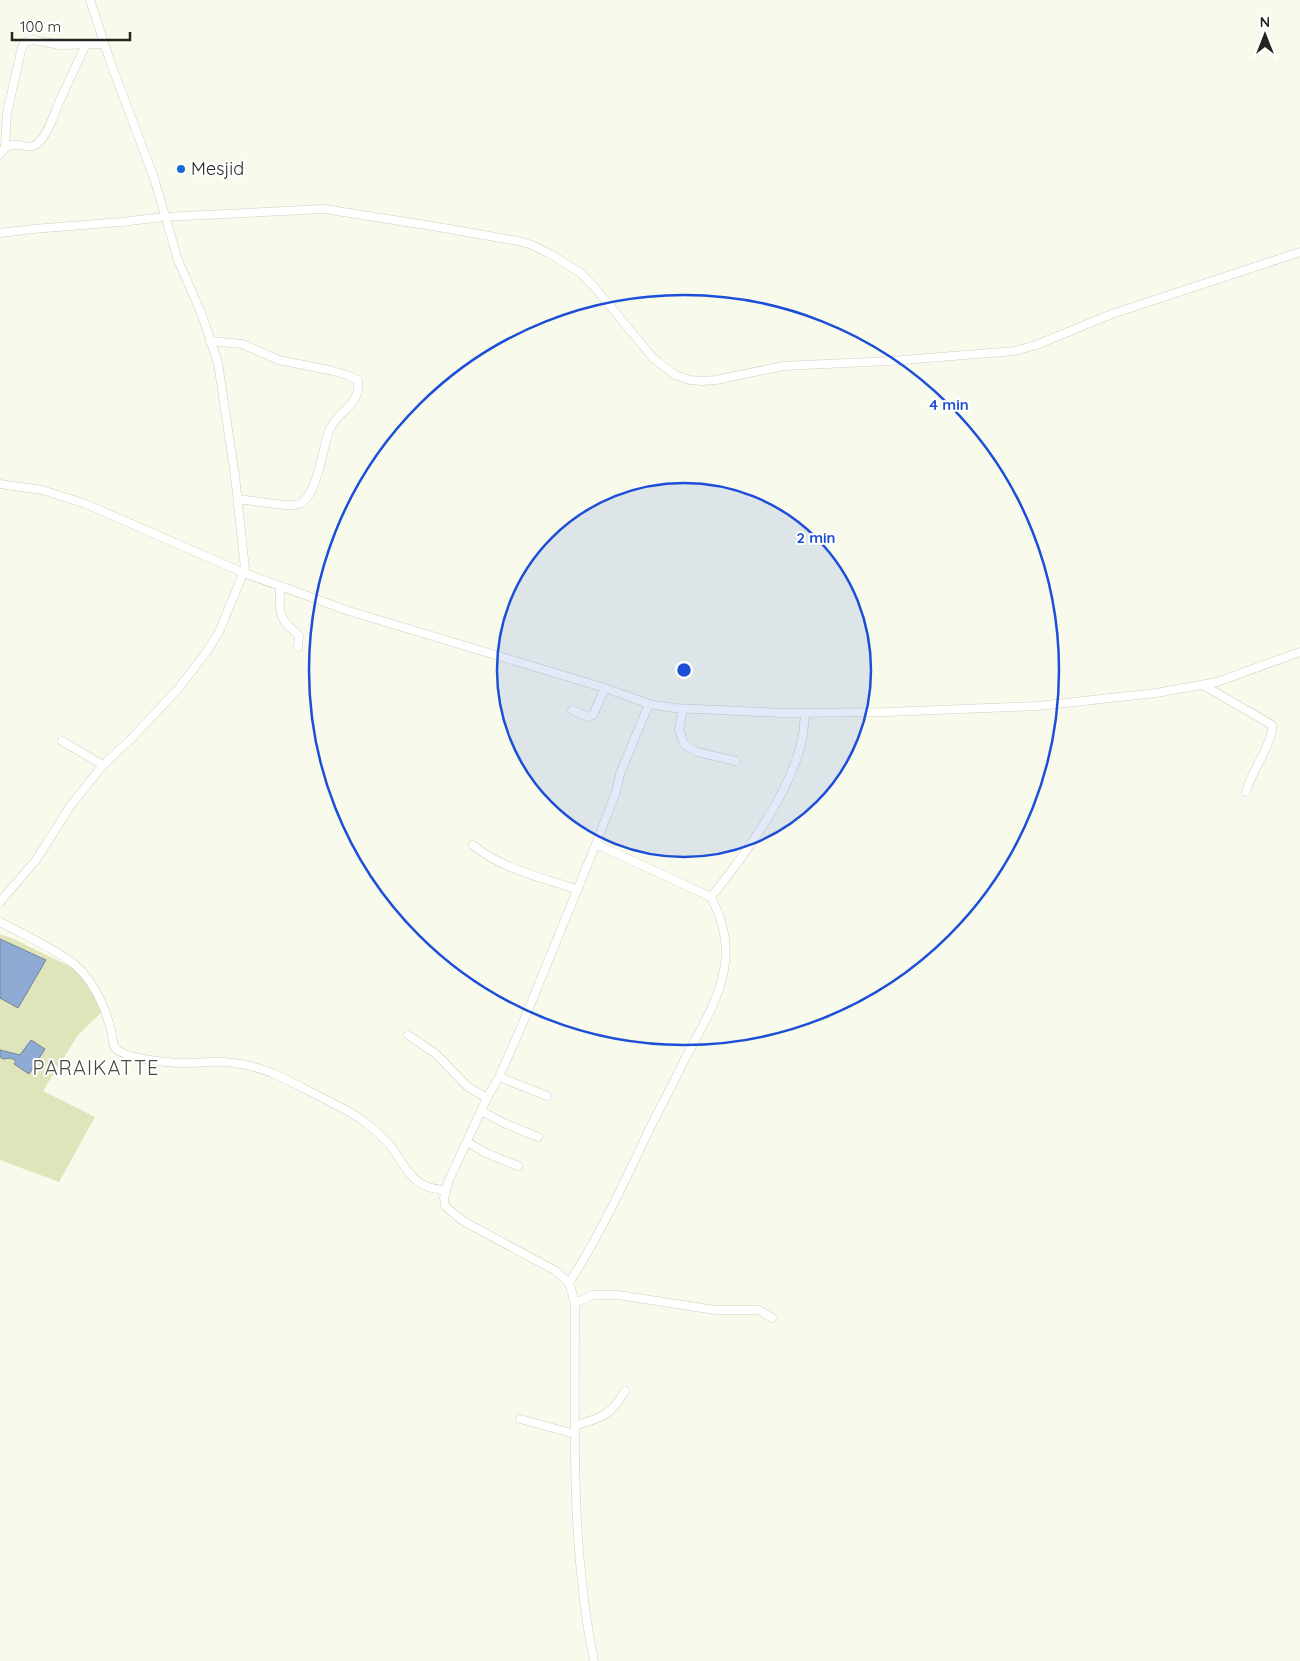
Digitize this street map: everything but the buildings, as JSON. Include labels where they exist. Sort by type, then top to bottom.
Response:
[{"type":"street","points":[[0,902],[36,860],[71,805],[103,765],[178,690],[206,654],[219,632],[244,573],[245,563],[238,499],[218,363],[202,316],[178,260],[154,178],[104,44],[90,0]]},
{"type":"street","points":[[2,150],[7,113],[22,47],[25,42],[33,40],[60,45],[104,44]]},
{"type":"street","points":[[2,150],[12,144],[29,146],[39,142],[53,117],[86,45]]},
{"type":"street","points":[[0,233],[164,217],[334,210],[518,241],[532,245],[550,254],[581,273],[653,358],[675,375],[690,380],[702,381],[716,380],[783,366],[890,361],[997,354],[1015,351],[1036,345],[1112,314],[1300,252]]},
{"type":"street","points":[[210,341],[242,344],[279,360],[329,370],[358,380],[358,392],[355,400],[332,424],[326,439],[317,475],[307,498],[299,504],[289,505],[238,499]]},
{"type":"street","points":[[0,484],[42,490],[86,504],[244,573],[396,627],[605,688],[649,704],[683,709],[805,713],[1038,706],[1156,693],[1203,685],[1217,682],[1300,652]]},
{"type":"street","points":[[280,587],[279,601],[282,614],[285,621],[299,636],[298,647]]},
{"type":"street","points":[[1203,685],[1272,725],[1271,735],[1254,769],[1246,792]]},
{"type":"street","points":[[572,710],[588,716],[593,715],[605,688]]},
{"type":"street","points":[[594,1661],[579,1554],[575,1434],[575,1303],[569,1283],[556,1270],[464,1221],[445,1206],[444,1198],[448,1182],[487,1098],[499,1077],[578,890],[616,792],[620,774],[649,704]]},
{"type":"street","points":[[683,709],[679,730],[684,744],[697,752],[736,761]]},
{"type":"street","points":[[711,897],[734,868],[766,820],[780,794],[802,742],[805,713]]},
{"type":"street","points":[[62,742],[103,765]]},
{"type":"street","points":[[569,1283],[609,1215],[716,995],[724,972],[726,952],[726,936],[711,897],[596,844]]},
{"type":"street","points":[[473,845],[484,854],[516,870],[578,890]]},
{"type":"street","points":[[0,922],[75,965],[98,993],[109,1022],[114,1046],[122,1053],[134,1058],[179,1063],[232,1063],[257,1068],[281,1076],[353,1114],[387,1142],[400,1163],[415,1181],[437,1190],[446,1190]]},
{"type":"street","points":[[408,1035],[436,1054],[468,1087],[487,1098]]},
{"type":"street","points":[[499,1077],[547,1096]]},
{"type":"street","points":[[481,1111],[538,1137]]},
{"type":"street","points":[[467,1142],[486,1153],[518,1166]]},
{"type":"street","points":[[575,1303],[593,1295],[618,1295],[714,1310],[759,1310],[772,1318]]},
{"type":"street","points":[[576,1425],[595,1420],[612,1411],[625,1391]]},
{"type":"street","points":[[520,1419],[575,1434]]},
{"type":"green space","points":[[0,934],[85,974],[107,1007],[78,1035],[43,1091],[95,1117],[59,1182],[0,1160]]},
{"type":"water","points":[[0,939],[46,960],[18,1008],[0,998]]},
{"type":"water","points":[[31,1040],[45,1049],[29,1074],[14,1064],[16,1061],[11,1058],[3,1059],[0,1057],[0,1050],[20,1055]]},
{"type":"place","name":"Mesjid","points":[[181,169]]},
{"type":"district","name":"PARAIKATTE","points":[[96,1068]]}]
